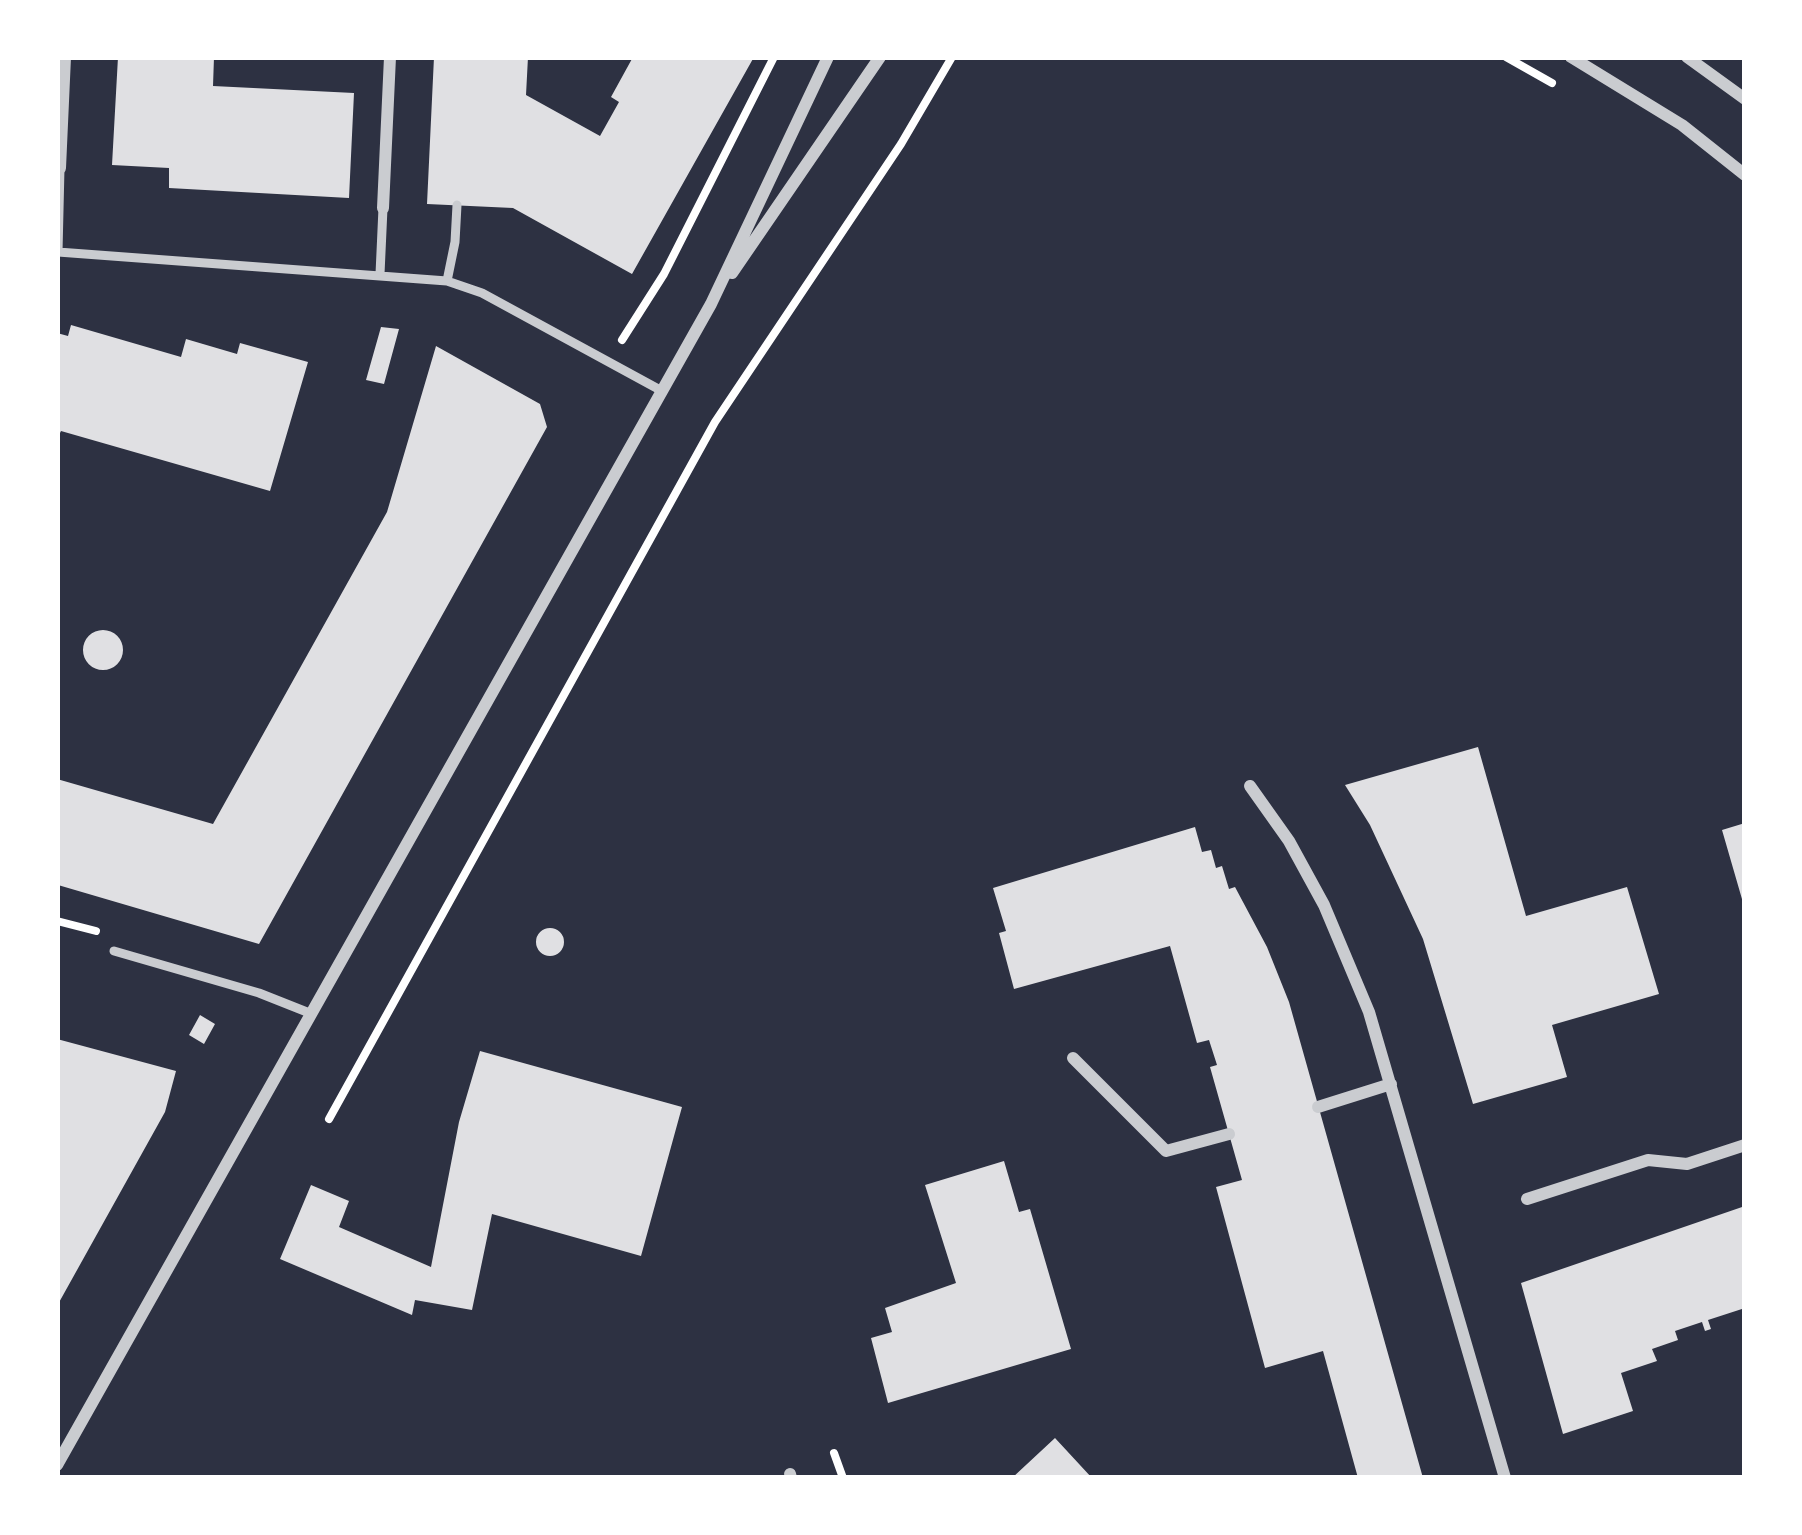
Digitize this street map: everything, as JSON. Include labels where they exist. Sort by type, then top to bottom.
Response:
[{"type":"street","points":[[60,169],[65,57]]},
{"type":"street","points":[[383,208],[390,57]]},
{"type":"street","points":[[57,1465],[711,304],[828,57]]},
{"type":"street","points":[[711,304],[880,57]]},
{"type":"street","points":[[1571,57],[1682,124],[1745,175]]},
{"type":"street","points":[[1688,57],[1745,99]]},
{"type":"street","points":[[1250,785],[1289,841],[1324,905],[1369,1012],[1505,1478]]},
{"type":"street","points":[[1072,1058],[1166,1151],[1229,1134]]},
{"type":"street","points":[[1318,1107],[1391,1084]]},
{"type":"street","points":[[1527,1199],[1648,1160],[1687,1164],[1745,1145]]},
{"type":"lane","points":[[60,169],[58,252],[447,280],[482,292],[662,391]]},
{"type":"lane","points":[[447,280],[457,205]]},
{"type":"lane","points":[[380,274],[383,208]]},
{"type":"lane","points":[[114,951],[259,993],[312,1014]]},
{"type":"path","points":[[608,362],[664,274],[774,57]]},
{"type":"path","points":[[329,1119],[715,422],[901,144],[952,57]]},
{"type":"path","points":[[834,1453],[843,1478]]},
{"type":"building","points":[[118,57],[214,57],[213,86],[354,93],[349,198],[169,188],[169,168],[112,165]]},
{"type":"building","points":[[434,57],[528,57],[526,95],[600,136],[619,102],[611,97],[633,57],[754,57],[632,274],[513,208],[427,204]]},
{"type":"building","points":[[71,325],[181,357],[186,339],[237,354],[240,343],[308,362],[270,491],[61,431],[57,439],[57,333],[68,336]]},
{"type":"building","points":[[381,327],[399,329],[384,384],[366,380]]},
{"type":"building","points":[[436,346],[540,404],[547,427],[259,944],[58,885],[57,779],[213,824],[387,512]]},
{"type":"building","points":[[103,630],[117,636],[123,650],[117,664],[103,670],[89,664],[83,650],[89,636]]},
{"type":"building","points":[[1478,747],[1526,916],[1627,887],[1659,994],[1552,1025],[1567,1077],[1473,1104],[1423,939],[1370,825],[1345,785]]},
{"type":"building","points":[[1745,823],[1745,906],[1744,906],[1722,830]]},
{"type":"building","points":[[1195,827],[1202,852],[1211,850],[1229,889],[1235,887],[1289,1002],[1423,1478],[1358,1478],[1323,1351],[1265,1368],[1216,1187],[1242,1180],[1210,1067],[1217,1065],[1209,1040],[1197,1043],[1170,946],[1014,989],[999,933],[1006,931],[993,888]]},
{"type":"building","points":[[550,928],[560,932],[564,942],[560,952],[550,956],[540,952],[536,942],[540,932]]},
{"type":"building","points":[[200,1015],[215,1024],[204,1044],[189,1035]]},
{"type":"building","points":[[57,1039],[176,1071],[165,1112],[57,1306]]},
{"type":"building","points":[[480,1051],[682,1107],[641,1256],[492,1214],[472,1310],[415,1300],[412,1315],[280,1259],[311,1185],[349,1201],[339,1227],[431,1267],[459,1122]]},
{"type":"building","points":[[1004,1161],[1019,1212],[1030,1209],[1071,1349],[888,1403],[871,1338],[892,1332],[885,1308],[956,1283],[925,1185]]},
{"type":"building","points":[[1745,1206],[1745,1308],[1708,1320],[1711,1329],[1705,1331],[1702,1322],[1675,1331],[1678,1340],[1652,1349],[1657,1361],[1621,1373],[1633,1411],[1563,1434],[1521,1283]]},
{"type":"building","points":[[1055,1438],[1092,1478],[1012,1478]]}]
